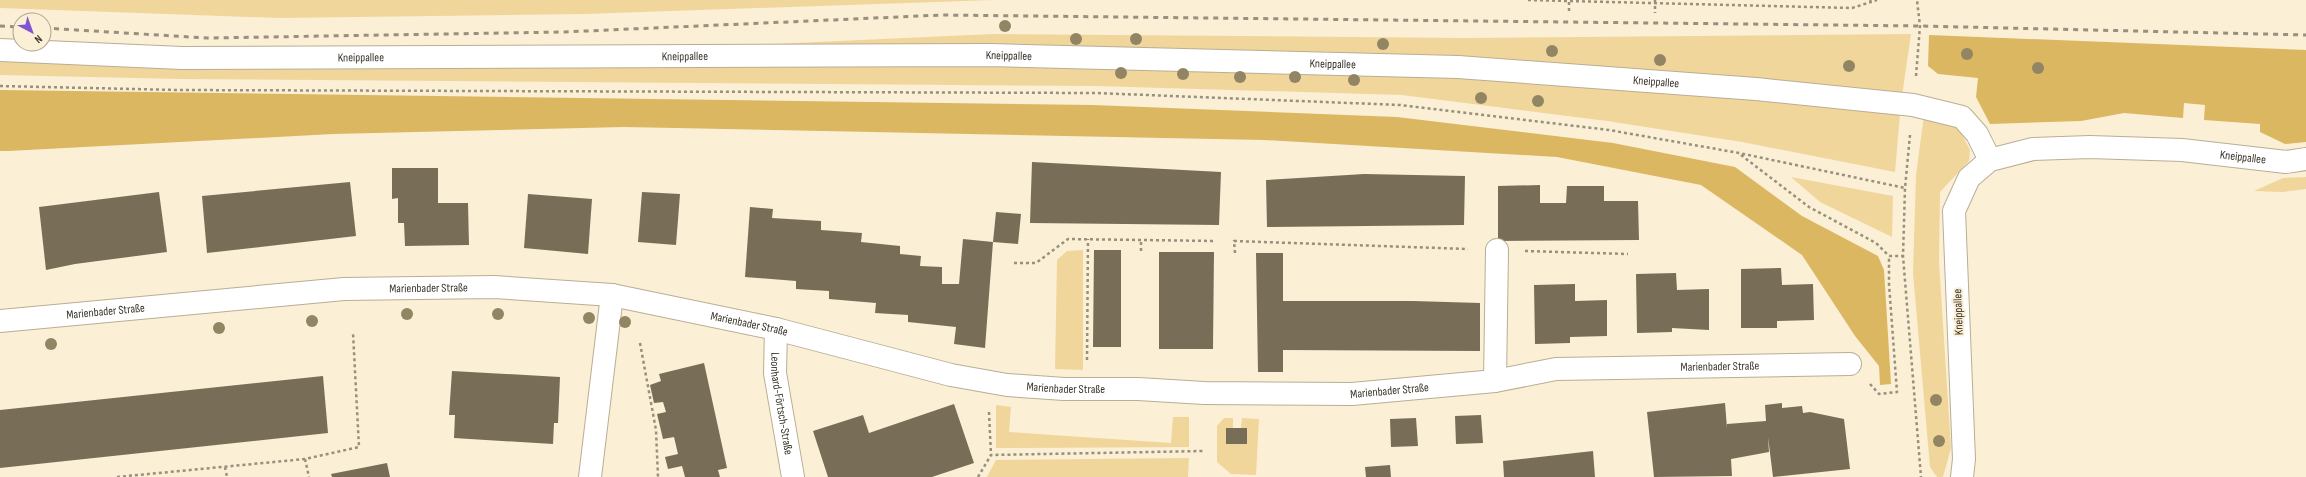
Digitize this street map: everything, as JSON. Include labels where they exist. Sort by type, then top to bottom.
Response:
[{"type":"street","name":"Kneippallee","points":[[0,50],[182,58],[990,55],[1458,66],[1756,89],[1913,105],[1962,117],[1976,134],[1990,160]]},
{"type":"street","name":"Kneippallee","points":[[1962,477],[1964,460],[1954,211],[1969,178],[1990,160],[2033,149],[2090,147],[2182,150],[2286,162],[2306,159]]},
{"type":"street","points":[[1495,381],[1497,250]]},
{"type":"street","name":"Marienbader Straße","points":[[0,321],[344,288],[494,287],[612,295],[776,329],[951,375],[1006,385],[1064,389],[1138,389],[1204,393],[1352,394],[1495,381],[1556,369],[1850,364]]},
{"type":"street","points":[[590,477],[612,295]]},
{"type":"street","name":"Leonhard-Förtsch-Straße","points":[[776,329],[775,373],[793,477]]},
{"type":"path","points":[[1528,0],[1655,1],[1750,6],[1852,8],[1877,0]]},
{"type":"path","points":[[1569,0],[1569,11]]},
{"type":"path","points":[[1750,0],[1750,6]]},
{"type":"path","points":[[1917,0],[1920,26],[1905,188],[1903,256],[1921,477]]},
{"type":"path","points":[[1655,1],[1655,13]]},
{"type":"path","points":[[0,86],[177,90],[1111,94],[1400,105],[1609,130],[1739,153],[1905,188]]},
{"type":"path","points":[[1739,153],[1809,207],[1876,243],[1889,256],[1903,256]]},
{"type":"path","points":[[1014,263],[1036,263],[1068,239],[1216,240]]},
{"type":"path","points":[[1086,367],[1088,239]]},
{"type":"path","points":[[1141,240],[1141,251]]},
{"type":"path","points":[[1235,253],[1234,241],[1628,254]]},
{"type":"path","points":[[1850,364],[1879,394],[1897,392],[1889,284],[1889,256]]},
{"type":"path","points":[[117,477],[305,459],[358,447],[353,333]]},
{"type":"path","points":[[640,343],[656,430],[658,477]]},
{"type":"path","points":[[978,477],[991,455],[989,405]]},
{"type":"path","points":[[991,455],[1203,451]]},
{"type":"path","points":[[305,459],[309,477]]},
{"type":"path","points":[[225,467],[227,477]]},
{"type":"shaded area","points":[[0,0],[993,0],[585,14],[280,18],[0,8]]},
{"type":"shaded area","points":[[993,34],[1464,38],[1911,34],[1902,96],[1462,59],[184,52],[52,44],[52,40],[188,47],[665,49]]},
{"type":"shaded area","points":[[1929,35],[2306,50],[2306,142],[2285,144],[2260,132],[2260,124],[2204,120],[2205,105],[2184,103],[2183,118],[2124,113],[2081,121],[1990,124],[1976,97],[1978,78],[1938,74],[1928,66]]},
{"type":"shaded area","points":[[0,56],[985,63],[1458,74],[1753,97],[1900,114],[1895,172],[1742,142],[1607,121],[1402,95],[1097,86],[181,79],[0,75]]},
{"type":"shaded area","points":[[0,90],[1093,105],[1397,117],[1613,143],[1735,167],[1802,216],[1878,256],[1884,270],[1891,384],[1880,385],[1879,366],[1855,336],[1802,255],[1701,185],[1557,157],[1264,140],[624,127],[333,134],[0,151]]},
{"type":"shaded area","points":[[1924,115],[1958,127],[1970,150],[1969,161],[1940,192],[1939,262],[1951,448],[1943,477],[1937,477],[1930,467],[1913,273],[1916,175]]},
{"type":"shaded area","points":[[1791,177],[1893,196],[1892,237],[1820,202]]},
{"type":"shaded area","points":[[2306,177],[2306,189],[2283,192],[2254,191],[2283,178]]},
{"type":"shaded area","points":[[1083,250],[1083,370],[1055,369],[1057,260],[1067,251]]},
{"type":"shaded area","points":[[996,405],[1011,407],[1009,432],[1171,443],[1173,417],[1189,417],[1189,447],[996,448]]},
{"type":"shaded area","points":[[1224,418],[1233,418],[1233,428],[1226,428],[1226,444],[1247,444],[1247,428],[1241,428],[1242,418],[1259,419],[1256,475],[1231,474],[1217,462],[1217,426]]},
{"type":"shaded area","points":[[1189,458],[1188,477],[987,477],[996,460]]},
{"type":"building","points":[[1032,162],[1221,172],[1219,225],[1030,223]]},
{"type":"building","points":[[392,168],[438,168],[438,203],[468,203],[469,245],[405,246],[404,223],[398,223],[398,198],[392,199]]},
{"type":"building","points":[[1364,174],[1465,176],[1464,225],[1267,227],[1266,180]]},
{"type":"building","points":[[350,182],[356,236],[207,253],[202,196]]},
{"type":"building","points":[[1540,185],[1540,203],[1566,203],[1567,186],[1604,186],[1604,201],[1638,201],[1639,240],[1498,241],[1498,186]]},
{"type":"building","points":[[159,192],[167,252],[75,264],[46,270],[39,207]]},
{"type":"building","points":[[642,192],[680,194],[676,245],[638,242]]},
{"type":"building","points":[[528,194],[592,199],[588,254],[524,248]]},
{"type":"building","points":[[750,207],[773,209],[772,218],[821,221],[821,230],[862,233],[861,242],[900,246],[900,254],[921,256],[920,266],[942,267],[942,284],[959,284],[963,239],[993,242],[985,348],[954,344],[956,327],[908,322],[908,315],[875,313],[876,303],[829,299],[829,291],[796,289],[796,281],[745,277]]},
{"type":"building","points":[[996,212],[1021,214],[1018,244],[993,242]]},
{"type":"building","points":[[1094,250],[1121,250],[1121,347],[1093,347]]},
{"type":"building","points":[[1159,252],[1214,252],[1213,349],[1159,349]]},
{"type":"building","points":[[1256,253],[1283,253],[1283,301],[1413,301],[1480,303],[1480,351],[1283,350],[1283,372],[1258,372]]},
{"type":"building","points":[[1781,268],[1782,285],[1813,284],[1814,320],[1777,321],[1777,328],[1741,328],[1741,269]]},
{"type":"building","points":[[1676,273],[1677,290],[1709,289],[1709,330],[1672,328],[1672,332],[1637,333],[1636,274]]},
{"type":"building","points":[[1575,284],[1575,301],[1607,300],[1607,336],[1570,337],[1570,343],[1535,344],[1534,285]]},
{"type":"building","points":[[704,363],[727,468],[718,470],[720,477],[685,477],[682,466],[668,469],[665,457],[678,454],[674,437],[663,439],[657,414],[666,412],[663,402],[654,403],[650,385],[661,381],[659,374]]},
{"type":"building","points":[[452,371],[560,377],[558,423],[554,423],[553,444],[454,438],[455,415],[449,415]]},
{"type":"building","points":[[323,376],[328,433],[0,468],[0,410]]},
{"type":"building","points":[[1725,403],[1727,428],[1727,424],[1766,421],[1765,405],[1782,403],[1782,408],[1802,406],[1803,413],[1810,412],[1844,419],[1850,469],[1773,477],[1768,437],[1769,452],[1731,459],[1732,476],[1654,477],[1647,412]]},
{"type":"building","points":[[954,404],[974,463],[932,477],[828,477],[813,431],[863,415],[869,433]]},
{"type":"building","points":[[1481,415],[1483,443],[1456,444],[1455,416]]},
{"type":"building","points":[[1416,418],[1418,446],[1391,447],[1390,419]]},
{"type":"building","points":[[1226,428],[1247,428],[1247,444],[1226,444]]},
{"type":"building","points":[[1593,451],[1595,477],[1504,477],[1503,461]]},
{"type":"building","points":[[387,463],[390,477],[332,477],[331,474]]},
{"type":"building","points":[[1390,465],[1391,477],[1366,477],[1365,467]]},
{"type":"railway","points":[[52,28],[207,38],[564,32],[942,15],[1920,26],[2306,35]]},
{"type":"railway","points":[[0,26],[12,27]]}]
